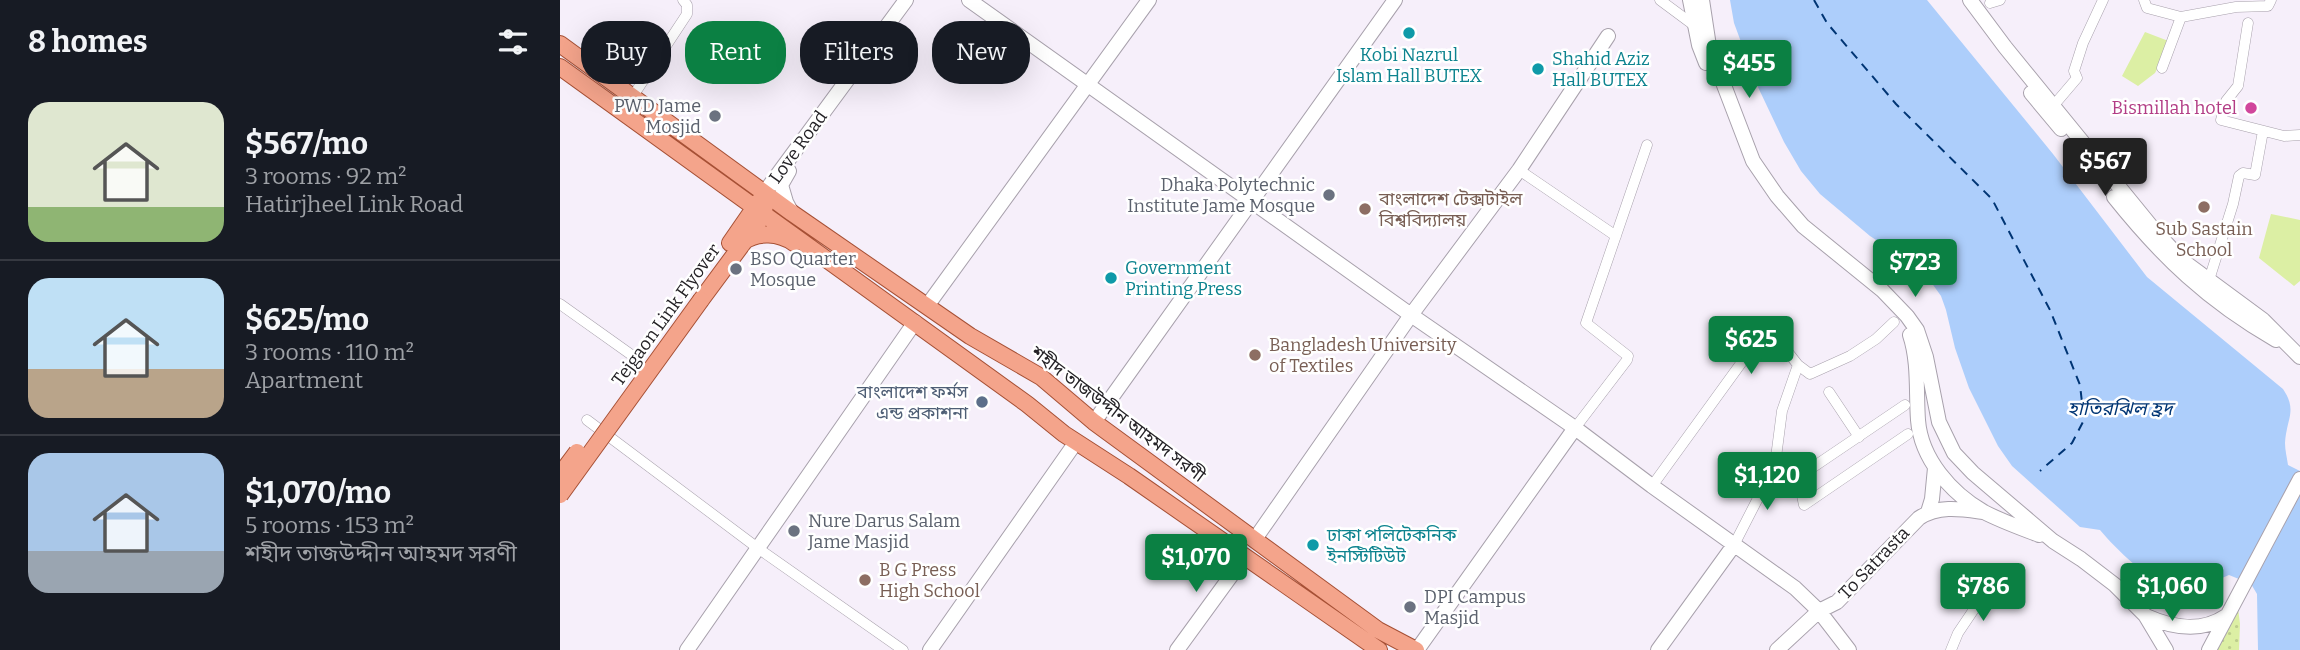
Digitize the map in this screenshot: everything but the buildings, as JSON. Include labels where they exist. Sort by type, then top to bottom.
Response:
[{"type":"main road","name":"শহীদ তাজউদ্দীন আহমদ সরণী","points":[[560,44],[792,213],[970,336],[1041,377],[1094,422],[1378,630],[1417,650]]},
{"type":"main road","points":[[560,67],[915,322],[1070,438],[1379,650]]},
{"type":"main road","points":[[643,126],[654,112]]},
{"type":"main road","points":[[739,239],[759,210],[764,193]]},
{"type":"main road","points":[[739,195],[739,239]]},
{"type":"main road","name":"Tejgaon Link Flyover","points":[[560,475],[739,239],[775,234],[789,240],[824,264],[835,265]]},
{"type":"main road","name":"Tejgaon Link Flyover","points":[[560,495],[697,296]]},
{"type":"main road","points":[[1027,404],[1042,410],[1055,410],[1062,394]]},
{"type":"main road","points":[[1070,438],[1062,426],[1069,418],[1094,422]]},
{"type":"street","points":[[633,96],[687,14],[687,5],[682,0]]},
{"type":"street","name":"Love Road","points":[[764,193],[905,0]]},
{"type":"street","points":[[969,0],[1411,315],[1575,428],[1795,588],[1819,611],[1849,650]]},
{"type":"street","points":[[927,306],[1149,0]]},
{"type":"street","points":[[1094,422],[1395,0]]},
{"type":"street","points":[[1660,0],[1695,26]]},
{"type":"street","points":[[1690,0],[1702,53],[1745,157],[1774,201],[1802,233],[1860,278],[1917,330],[1926,357],[1939,422],[1954,453],[1973,473],[2053,541],[2100,573],[2145,615],[2166,650]]},
{"type":"street","points":[[1702,0],[1713,58],[1758,169],[1803,226],[1862,272],[1887,301],[1912,341],[1916,361],[1918,423],[1934,468],[1984,512],[2053,541]]},
{"type":"street","points":[[1959,0],[2138,228],[2175,267],[2237,316],[2296,353]]},
{"type":"street","points":[[1970,0],[2155,231],[2183,261],[2263,320],[2296,353]]},
{"type":"street","points":[[2054,105],[2077,79],[2074,71],[2080,51],[2103,0]]},
{"type":"street","points":[[2144,0],[2147,8],[2181,18],[2236,6],[2268,6],[2271,0]]},
{"type":"street","points":[[2162,68],[2181,18]]},
{"type":"street","points":[[2248,23],[2238,86],[2226,101],[2221,120],[2284,136],[2300,135]]},
{"type":"street","points":[[1255,539],[1411,315],[1519,170],[1608,36]]},
{"type":"street","points":[[792,213],[783,193],[782,181],[818,132],[824,110]]},
{"type":"street","points":[[2208,280],[2233,204],[2239,176],[2243,173],[2255,175],[2263,131]]},
{"type":"street","points":[[1417,650],[1575,428],[1627,360],[1628,356],[1586,323],[1647,145]]},
{"type":"street","points":[[1519,170],[1616,236]]},
{"type":"street","points":[[560,304],[633,356]]},
{"type":"street","points":[[687,650],[915,322]]},
{"type":"street","points":[[1652,486],[1766,333],[1810,374],[1850,356],[1876,339],[1894,322]]},
{"type":"street","points":[[1658,650],[1734,545],[1775,465],[1782,411],[1798,365]]},
{"type":"street","points":[[1829,392],[1858,437]]},
{"type":"street","points":[[1775,465],[1798,477],[1905,405]]},
{"type":"street","points":[[587,420],[759,548],[903,650]]},
{"type":"street","points":[[1798,477],[1804,505],[1908,434]]},
{"type":"street","points":[[930,650],[1070,438]]},
{"type":"street","points":[[1934,468],[1934,489],[1928,512],[1944,509],[1984,512]]},
{"type":"street","points":[[2210,650],[2300,479]]},
{"type":"street","name":"To Satrasta","points":[[1777,650],[1819,611],[1839,600],[1901,535],[1928,512]]},
{"type":"street","points":[[1177,650],[1244,558]]},
{"type":"street","points":[[1951,650],[1958,633],[1991,584]]},
{"type":"street","points":[[1836,631],[1835,615],[1839,600]]},
{"type":"street","points":[[2145,615],[2190,628],[2209,626],[2227,615]]},
{"type":"green space","points":[[2145,32],[2171,42],[2155,73],[2138,86],[2122,76]]},
{"type":"green space","points":[[2271,214],[2300,220],[2300,281],[2294,286],[2259,258]]},
{"type":"green space","points":[[2238,608],[2239,650],[2217,650]]},
{"type":"water","name":"হাতিরঝিল হ্রদ","points":[[1730,0],[1927,0],[2053,154],[2147,277],[2283,389],[2290,403],[2285,443],[2288,465],[2300,471],[2300,650],[2258,650],[2257,594],[2251,584],[2229,575],[2196,586],[2182,587],[2155,579],[2134,564],[2100,530],[2080,527],[2012,466],[1998,446],[1969,388],[1941,296],[1931,282],[1920,269],[1870,236],[1820,194],[1801,171],[1757,85],[1734,23]]},
{"type":"ferry route","points":[[1814,0],[1827,23],[1896,104],[1992,199],[2050,310],[2080,385],[2084,420],[2072,443],[2040,471]]},
{"type":"place","name":"Kobi Nazrul Islam Hall BUTEX","points":[[1409,33]]},
{"type":"place","name":"Shahid Aziz Hall BUTEX","points":[[1538,69]]},
{"type":"place","name":"Bismillah hotel","points":[[2251,108]]},
{"type":"place","name":"PWD Jame Mosjid","points":[[715,116]]},
{"type":"place","name":"Dhaka Polytechnic Institute Jame Mosque","points":[[1329,195]]},
{"type":"place","name":"Sub Sastain School","points":[[2204,207]]},
{"type":"place","name":"বাংলাদেশ টেক্সটাইল বিশ্ববিদ্যালয়","points":[[1365,209]]},
{"type":"place","name":"BSO Quarter Mosque","points":[[736,269]]},
{"type":"place","name":"Government Printing Press","points":[[1111,278]]},
{"type":"place","name":"Bangladesh University of Textiles","points":[[1255,355]]},
{"type":"place","name":"বাংলাদেশ ফর্মস এন্ড প্রকাশনা","points":[[982,402]]},
{"type":"place","name":"Nure Darus Salam Jame Masjid","points":[[794,531]]},
{"type":"place","name":"ঢাকা পলিটেকনিক ইনস্টিটিউট","points":[[1313,545]]},
{"type":"place","name":"B G Press High School","points":[[865,580]]},
{"type":"place","name":"DPI Campus Masjid","points":[[1410,607]]}]
